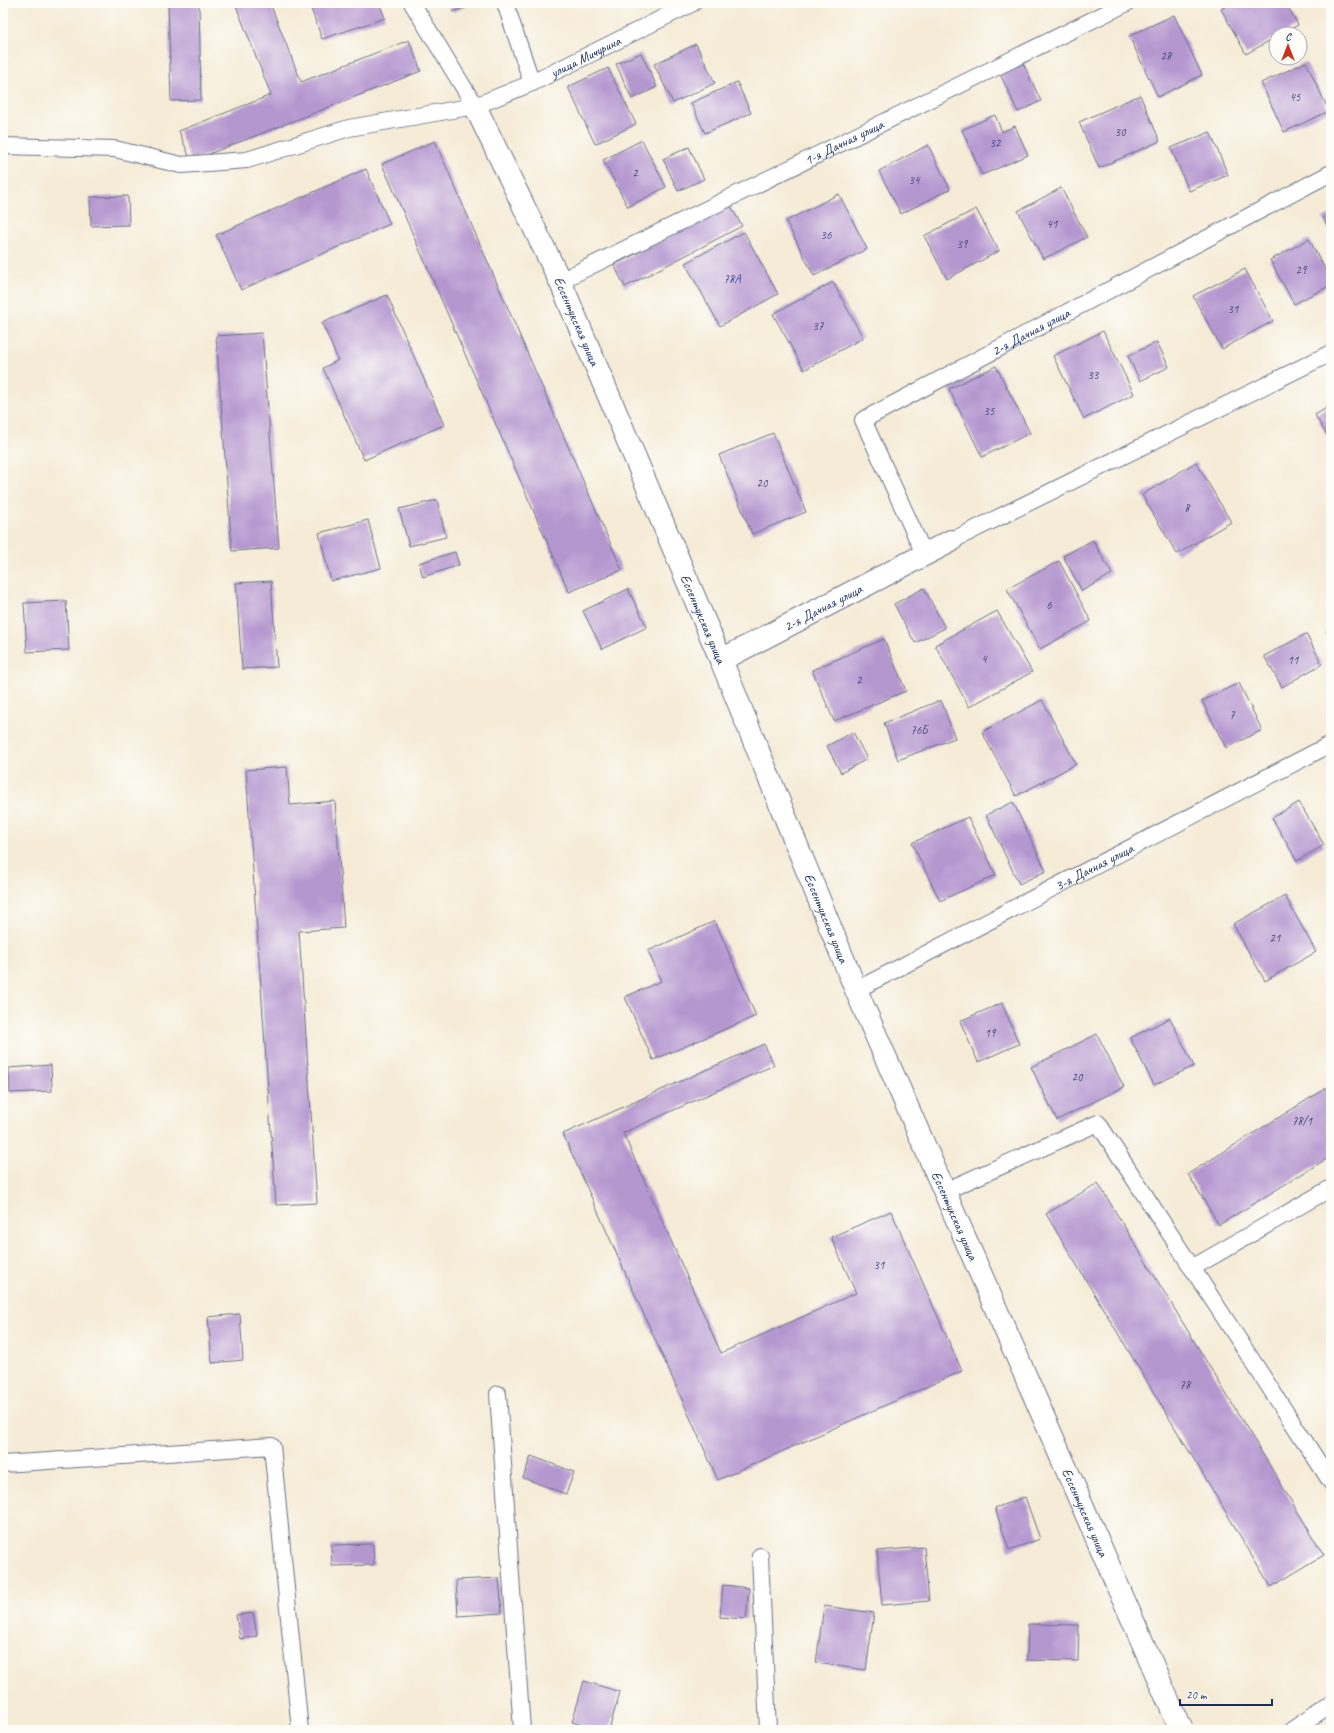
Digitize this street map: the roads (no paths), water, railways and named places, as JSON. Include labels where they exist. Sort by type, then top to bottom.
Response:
[{"type":"street","name":"Ессентукская улица","points":[[475,106],[560,281],[721,660],[856,990],[1181,1730]]},
{"type":"street","name":"2-я Дачная улица","points":[[721,660],[925,556],[951,541]]},
{"type":"lane","points":[[412,3],[475,106]]},
{"type":"lane","points":[[505,3],[532,83]]},
{"type":"lane","name":"улица Мичурина","points":[[3,146],[115,149],[181,166],[248,160],[349,128],[475,106],[532,83],[693,3]]},
{"type":"lane","name":"1-я Дачная улица","points":[[560,281],[1128,3]]},
{"type":"lane","name":"2-я Дачная улица","points":[[925,556],[863,420],[1331,173]]},
{"type":"lane","name":"2-я Дачная улица","points":[[951,541],[1331,353]]},
{"type":"lane","name":"3-я Дачная улица","points":[[856,990],[1331,744]]},
{"type":"lane","points":[[945,1191],[1098,1123],[1331,1482]]},
{"type":"lane","points":[[1192,1268],[1331,1188]]},
{"type":"lane","points":[[498,1394],[522,1730]]},
{"type":"lane","points":[[3,1464],[272,1446],[300,1730]]},
{"type":"lane","points":[[760,1556],[768,1730]]},
{"type":"lane","points":[[1292,1730],[1331,1704]]}]
